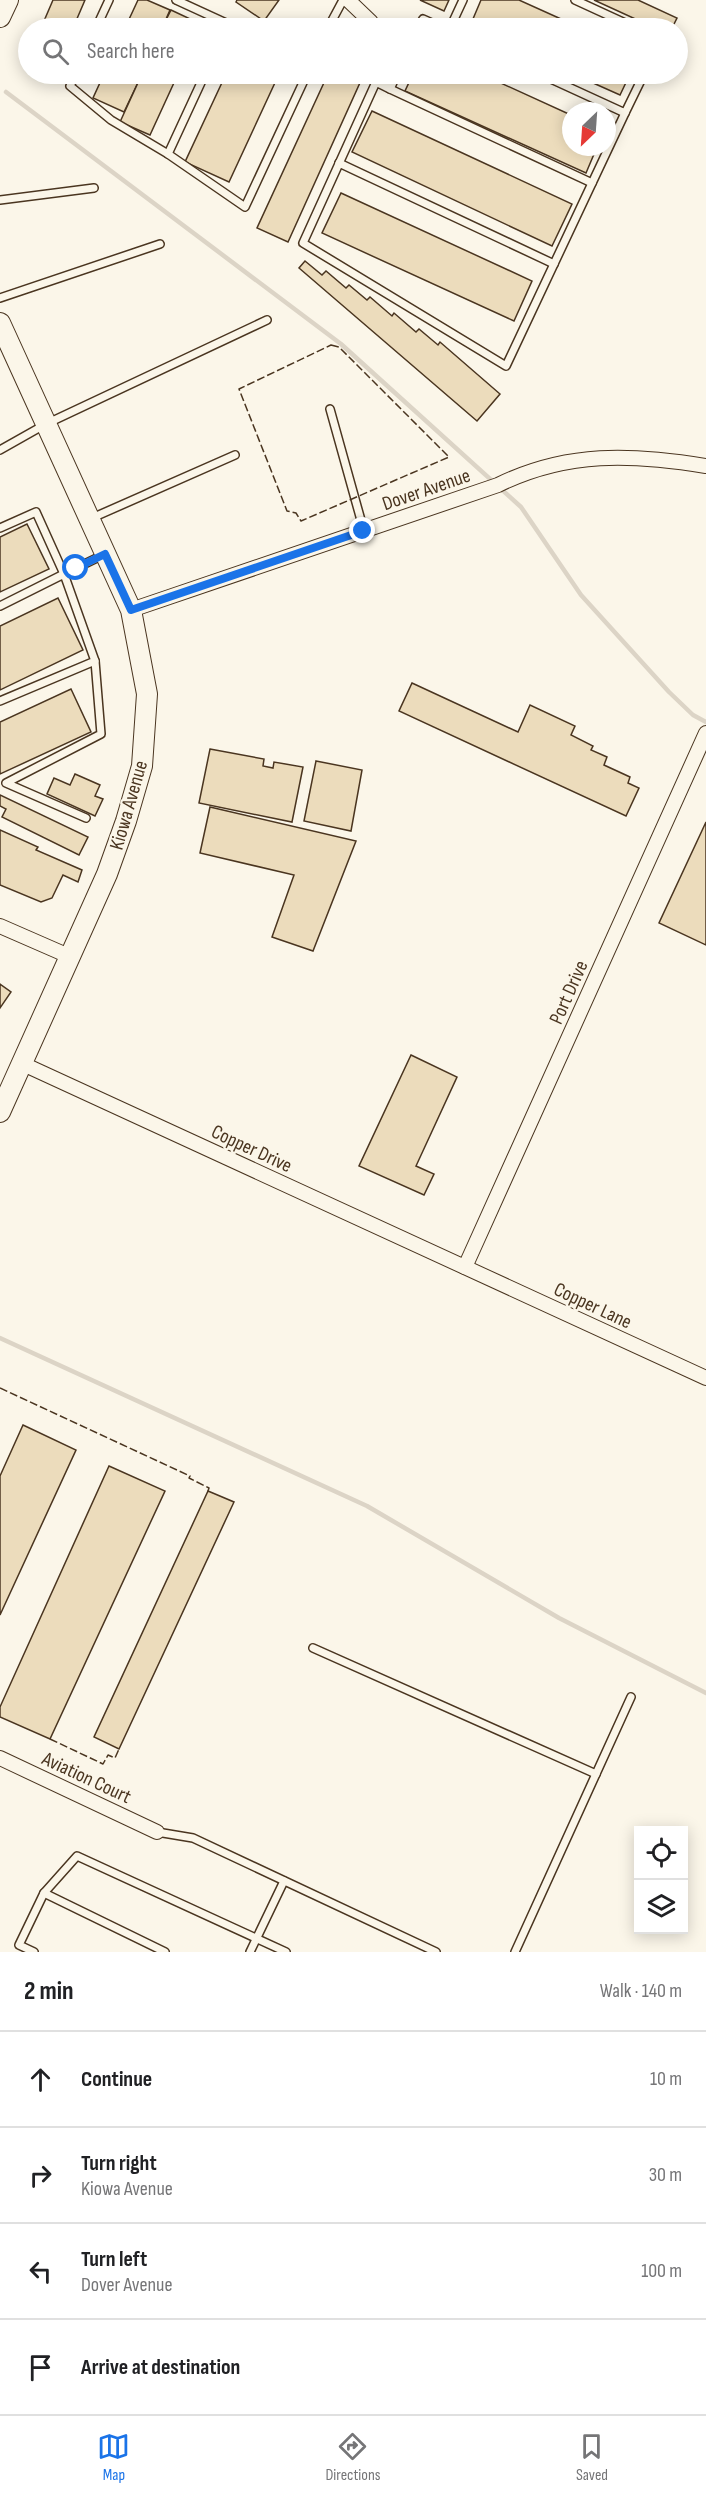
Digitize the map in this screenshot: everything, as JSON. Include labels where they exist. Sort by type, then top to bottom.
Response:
[{"type":"street","points":[[0,17],[8,0]]},
{"type":"street","points":[[348,0],[367,18]]},
{"type":"street","name":"Kiowa Avenue","points":[[0,323],[131,610],[147,694],[142,766],[111,864],[24,1064],[0,1112]]},
{"type":"street","name":"Dover Avenue","points":[[131,610],[498,485],[524,472],[582,458],[652,457],[706,465]]},
{"type":"street","name":"Port Drive","points":[[465,1266],[706,733]]},
{"type":"street","points":[[0,926],[71,957]]},
{"type":"street","name":"Copper Drive","points":[[24,1064],[465,1266]]},
{"type":"street","name":"Copper Lane","points":[[465,1266],[706,1378]]},
{"type":"street","name":"Aviation Court","points":[[0,1758],[157,1832]]},
{"type":"lane","points":[[101,18],[109,0]]},
{"type":"lane","points":[[176,0],[211,18]]},
{"type":"lane","points":[[333,18],[343,0]]},
{"type":"lane","points":[[455,18],[463,0]]},
{"type":"lane","points":[[575,0],[614,18]]},
{"type":"lane","points":[[71,84],[70,86],[111,120],[168,154],[245,207],[302,84]]},
{"type":"lane","points":[[168,154],[200,84]]},
{"type":"lane","points":[[375,84],[303,243],[506,366],[639,84]]},
{"type":"lane","points":[[380,84],[592,183]]},
{"type":"lane","points":[[390,89],[392,84]]},
{"type":"lane","points":[[562,84],[625,113]]},
{"type":"lane","points":[[339,163],[554,264]]},
{"type":"lane","points":[[0,200],[94,188]]},
{"type":"lane","points":[[0,297],[160,244]]},
{"type":"lane","points":[[0,450],[46,424],[267,320]]},
{"type":"lane","points":[[330,409],[363,531]]},
{"type":"lane","points":[[89,519],[235,455]]},
{"type":"lane","points":[[0,528],[36,512],[64,574],[95,661],[101,734],[6,783],[86,818]]},
{"type":"lane","points":[[0,606],[105,554]]},
{"type":"lane","points":[[0,701],[95,661]]},
{"type":"lane","points":[[313,1648],[596,1774]]},
{"type":"lane","points":[[515,1952],[632,1697]]},
{"type":"lane","points":[[157,1832],[193,1838],[436,1952]]},
{"type":"lane","points":[[34,1952],[19,1945],[44,1893],[77,1856],[286,1952]]},
{"type":"lane","points":[[250,1952],[284,1881]]},
{"type":"lane","points":[[44,1893],[165,1952]]},
{"type":"building","points":[[53,0],[85,0],[77,18],[45,18]]},
{"type":"building","points":[[138,0],[147,0],[170,10],[166,18],[130,18]]},
{"type":"building","points":[[237,0],[279,0],[266,18],[260,18],[236,2]]},
{"type":"building","points":[[420,0],[449,0],[444,11]]},
{"type":"building","points":[[481,0],[519,0],[559,18],[473,18]]},
{"type":"building","points":[[594,0],[638,0],[677,18],[633,18]]},
{"type":"building","points":[[171,10],[188,18],[167,18]]},
{"type":"building","points":[[99,84],[137,84],[124,112],[93,98]]},
{"type":"building","points":[[137,84],[173,84],[150,135],[120,122]]},
{"type":"building","points":[[221,84],[274,84],[229,182],[185,162]]},
{"type":"building","points":[[323,84],[359,84],[288,242],[257,228]]},
{"type":"building","points":[[408,84],[503,84],[562,111],[562,156],[593,156],[586,173],[405,91]]},
{"type":"building","points":[[595,84],[625,84],[620,95]]},
{"type":"building","points":[[372,111],[572,204],[552,246],[352,152]]},
{"type":"building","points":[[341,193],[532,281],[514,321],[322,233]]},
{"type":"building","points":[[305,261],[322,275],[326,271],[346,288],[349,285],[367,300],[370,297],[416,332],[419,329],[438,345],[440,342],[500,394],[477,421],[299,268]]},
{"type":"building","points":[[27,524],[49,569],[0,592],[0,537]]},
{"type":"building","points":[[58,598],[83,650],[0,690],[0,626]]},
{"type":"building","points":[[412,683],[518,732],[530,705],[575,726],[571,735],[593,746],[591,750],[607,757],[604,765],[630,777],[628,783],[639,788],[626,816],[399,711]]},
{"type":"building","points":[[71,689],[91,732],[0,774],[0,722]]},
{"type":"building","points":[[210,749],[264,759],[263,766],[273,768],[274,762],[303,767],[292,822],[199,803]]},
{"type":"building","points":[[316,761],[362,770],[351,831],[304,821]]},
{"type":"building","points":[[75,774],[100,785],[95,796],[103,799],[95,816],[47,794],[54,778],[70,785]]},
{"type":"building","points":[[0,795],[88,837],[79,855],[2,817],[6,809],[0,806]]},
{"type":"building","points":[[210,807],[356,841],[313,951],[272,937],[294,875],[200,853]]},
{"type":"building","points":[[706,822],[706,945],[659,923]]},
{"type":"building","points":[[0,830],[38,847],[36,850],[82,870],[78,882],[63,875],[52,898],[41,902],[0,885]]},
{"type":"building","points":[[0,984],[11,992],[0,1008]]},
{"type":"building","points":[[411,1055],[457,1077],[416,1166],[434,1174],[424,1195],[359,1166]]},
{"type":"building","points":[[23,1425],[76,1450],[0,1615],[0,1476]]},
{"type":"building","points":[[109,1466],[165,1491],[50,1739],[0,1717],[0,1707]]},
{"type":"building","points":[[208,1491],[234,1502],[119,1749],[94,1737]]},
{"type":"waterway","points":[[6,92],[341,344],[521,507],[581,595],[669,692],[693,715],[706,722]]},
{"type":"waterway","points":[[0,1338],[367,1506],[559,1618],[706,1693]]},
{"type":"fence","points":[[331,345],[339,347],[449,457],[301,521],[296,513],[287,511],[239,389],[331,345]]},
{"type":"fence","points":[[0,1388],[190,1476],[189,1478],[209,1488],[208,1491]]},
{"type":"fence","points":[[50,1739],[103,1764],[108,1755],[115,1758],[119,1749]]},
{"type":"route","points":[[76,568],[105,554],[131,610],[363,531]]}]
